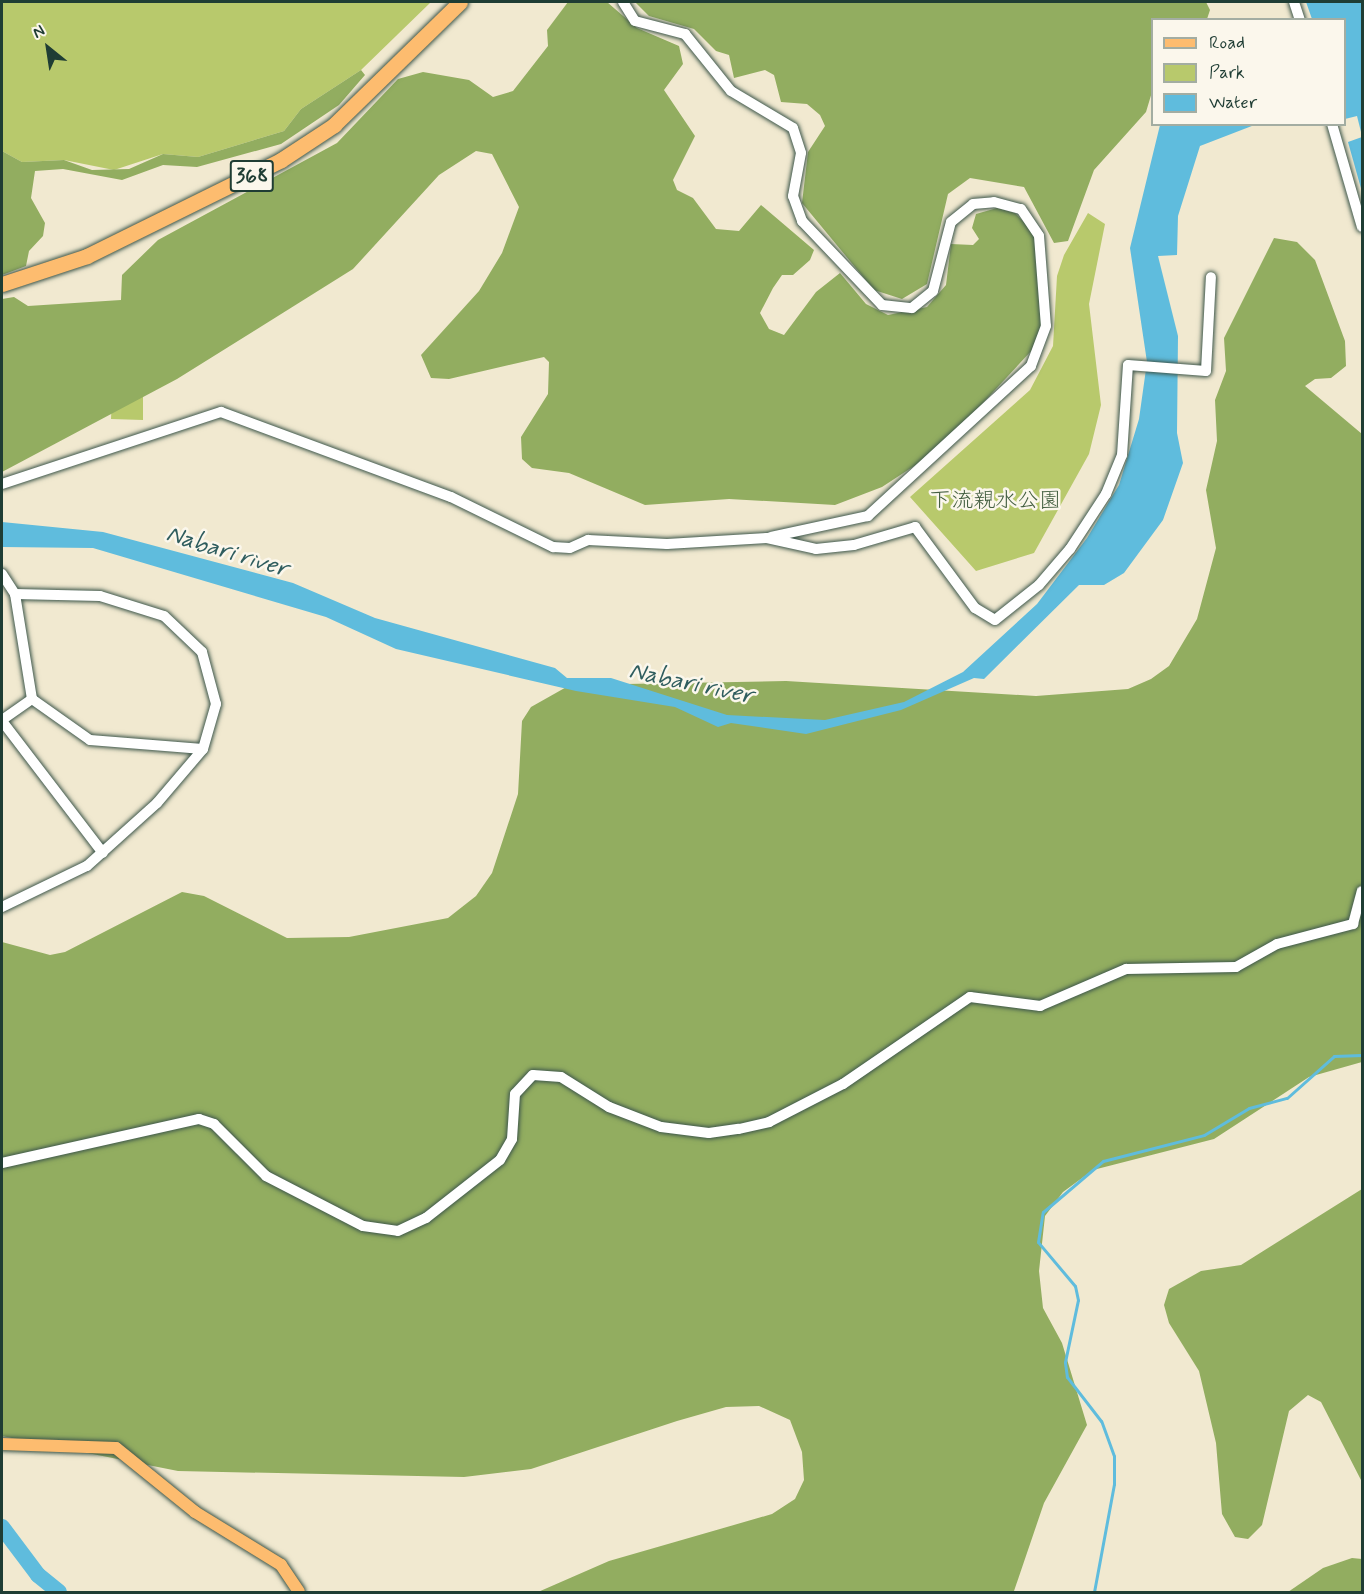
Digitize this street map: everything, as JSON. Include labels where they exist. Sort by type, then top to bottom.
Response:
[{"type":"highway","name":"368","points":[[2,284],[97,251],[281,160],[334,125],[460,2]]},
{"type":"main road","points":[[2,1444],[116,1448],[195,1512],[281,1565],[298,1593]]},
{"type":"street","points":[[2,484],[221,412],[440,493],[553,547],[570,548],[588,540],[767,538],[868,516],[1031,366],[1046,326],[1040,236],[1021,209],[994,202],[974,204],[951,222],[933,291],[912,308],[882,305],[802,221],[793,196],[801,153],[794,128],[731,91],[685,34],[635,21],[623,2]]},
{"type":"street","points":[[1294,2],[1299,18]]},
{"type":"street","points":[[1333,126],[1362,227]]},
{"type":"street","points":[[767,538],[816,549],[854,545],[915,526],[975,608],[995,620],[1054,567],[1106,494],[1122,455],[1128,365],[1206,371],[1211,277]]},
{"type":"street","points":[[2,574],[15,594],[32,699],[90,740],[203,749]]},
{"type":"street","points":[[2,907],[60,882],[103,853],[180,781],[203,749],[215,713],[213,677],[183,630],[146,608],[100,596],[15,594]]},
{"type":"street","points":[[32,699],[2,720],[103,853]]},
{"type":"street","points":[[2,1163],[199,1119],[214,1124],[266,1176],[363,1226],[398,1232],[426,1218],[500,1160],[512,1139],[515,1094],[533,1075],[561,1077],[609,1107],[661,1127],[709,1132],[739,1129],[769,1122],[843,1084],[970,997],[1040,1006],[1126,969],[1236,967],[1277,944],[1353,924],[1362,891]]},
{"type":"green space","points":[[2,2],[431,2],[361,70],[301,109],[284,131],[198,157],[163,154],[114,170],[64,160],[22,162],[2,151]]},
{"type":"green space","points":[[568,2],[607,2],[637,28],[679,46],[683,64],[664,90],[695,136],[673,180],[677,190],[693,198],[716,229],[739,231],[761,205],[814,250],[810,260],[793,275],[782,275],[773,288],[760,313],[769,329],[784,335],[816,292],[840,273],[866,304],[888,315],[927,307],[946,285],[951,244],[973,245],[979,239],[972,228],[976,214],[997,208],[1015,213],[1027,225],[1035,235],[1043,307],[1040,331],[1033,349],[940,449],[882,487],[835,505],[729,499],[645,505],[569,473],[532,468],[522,459],[521,437],[548,394],[549,362],[544,357],[449,379],[431,378],[421,355],[479,291],[502,253],[519,207],[492,154],[476,151],[439,175],[353,269],[177,379],[2,472],[2,299],[14,297],[28,306],[121,300],[122,275],[158,240],[337,143],[398,79],[423,72],[469,80],[493,97],[513,91],[548,46],[547,30]]},
{"type":"green space","points":[[635,2],[1206,2],[1210,10],[1207,18],[1151,18],[1151,95],[1146,112],[1094,170],[1068,241],[1054,243],[1024,187],[970,178],[948,194],[927,284],[902,299],[874,290],[802,203],[808,152],[825,126],[820,115],[807,104],[781,102],[774,75],[765,70],[734,78],[729,55],[716,51],[694,29],[649,16]]},
{"type":"green space","points":[[361,70],[365,75],[339,105],[281,144],[197,167],[163,165],[122,180],[63,169],[35,171],[31,198],[45,223],[43,236],[29,251],[26,266],[2,275],[2,151],[22,162],[64,160],[92,170],[129,169],[163,154],[198,157],[284,131],[301,109]]},
{"type":"green space","name":"下流親水公園","points":[[1088,213],[1105,224],[1089,304],[1101,405],[1089,454],[1034,553],[976,571],[910,497],[1030,390],[1053,346],[1057,276],[1064,255]]},
{"type":"green space","points":[[1274,238],[1297,242],[1315,260],[1345,341],[1346,366],[1331,378],[1315,379],[1305,386],[1362,434],[1362,1062],[1309,1077],[1214,1139],[1093,1170],[1063,1192],[1045,1216],[1039,1271],[1043,1308],[1062,1343],[1087,1425],[1044,1503],[1014,1591],[538,1592],[609,1561],[772,1514],[795,1499],[804,1480],[802,1452],[790,1420],[759,1406],[726,1407],[531,1469],[464,1477],[178,1471],[2,1436],[2,942],[50,955],[65,952],[182,892],[204,896],[287,938],[349,937],[448,918],[476,896],[492,873],[518,794],[522,721],[531,707],[570,685],[786,681],[1036,696],[1128,689],[1151,679],[1169,666],[1197,619],[1216,548],[1206,490],[1217,441],[1215,400],[1226,371],[1224,338]]},
{"type":"green space","points":[[112,395],[143,396],[143,420],[111,419]]},
{"type":"green space","points":[[1362,1189],[1362,1482],[1321,1402],[1308,1395],[1289,1411],[1262,1525],[1248,1539],[1235,1537],[1222,1514],[1216,1443],[1199,1371],[1169,1323],[1164,1305],[1169,1289],[1201,1271],[1241,1265]]},
{"type":"green space","points":[[1352,1558],[1362,1559],[1362,1592],[1288,1592],[1323,1568]]},
{"type":"water","points":[[1306,2],[1362,2],[1362,136],[1357,116],[1346,119],[1346,18],[1312,18]]},
{"type":"water","points":[[1160,126],[1252,126],[1200,146],[1178,216],[1177,255],[1158,256],[1178,336],[1177,433],[1183,463],[1163,520],[1124,573],[1104,585],[1079,585],[984,679],[974,678],[901,710],[806,734],[731,723],[718,727],[675,707],[576,691],[396,649],[326,617],[93,548],[2,547],[2,522],[103,532],[293,583],[375,618],[555,668],[567,678],[611,678],[727,715],[825,720],[904,702],[963,672],[1037,604],[1087,538],[1119,485],[1139,419],[1147,362],[1130,248]]},
{"type":"water","points":[[1362,137],[1362,192],[1348,142]]},
{"type":"waterway","points":[[1094,1592],[1114,1484],[1114,1456],[1101,1421],[1067,1377],[1065,1362],[1078,1300],[1075,1286],[1038,1242],[1043,1212],[1103,1161],[1204,1135],[1249,1108],[1287,1098],[1334,1056],[1362,1055]]},
{"type":"waterway","points":[[2,1527],[38,1575],[59,1592]]},
{"type":"water label","name":"Nabari river","points":[[227,552]]},
{"type":"water label","name":"Nabari river","points":[[691,684]]}]
